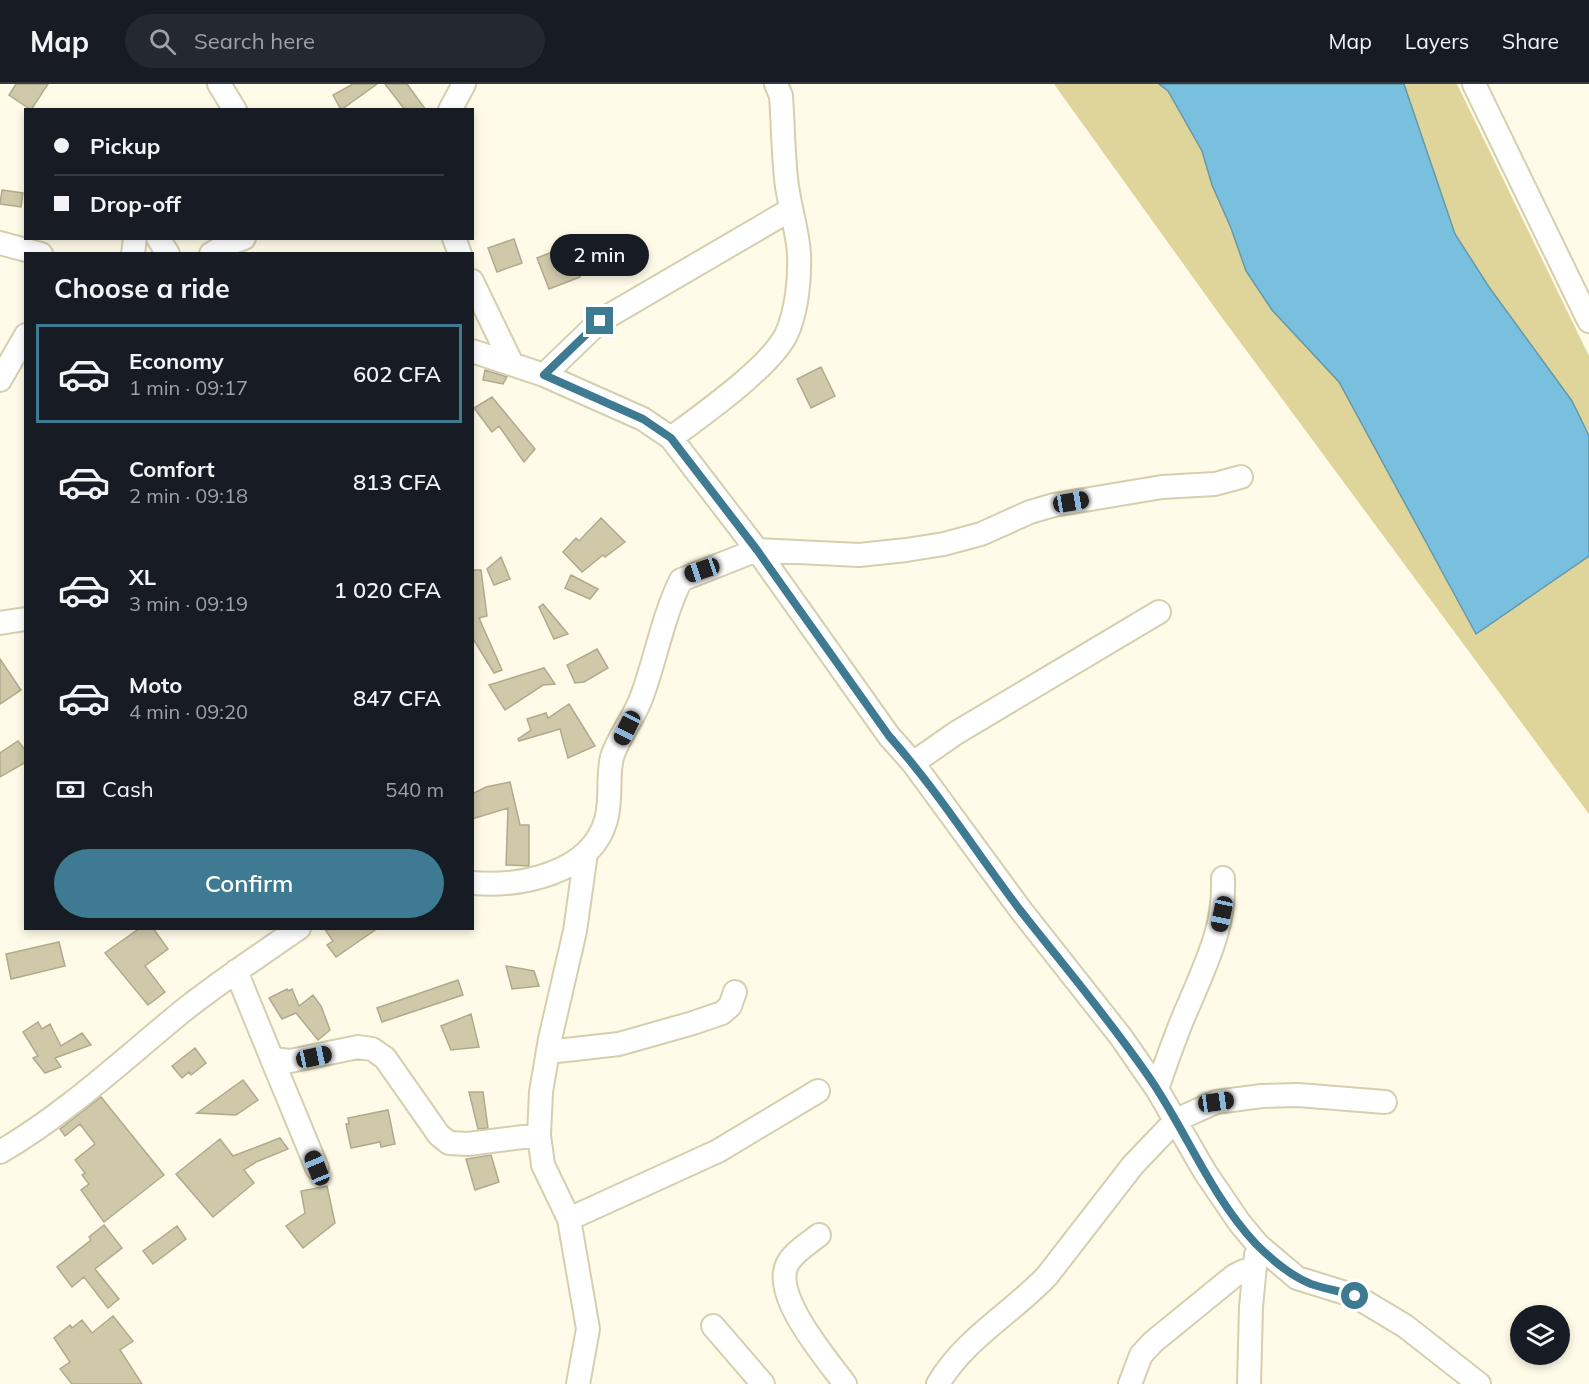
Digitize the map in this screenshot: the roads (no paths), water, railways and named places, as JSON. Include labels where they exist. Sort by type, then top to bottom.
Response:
[{"type":"street","points":[[219,84],[233,108]]},
{"type":"street","points":[[451,108],[464,84]]},
{"type":"street","points":[[671,438],[731,391],[774,351],[786,335],[796,293],[799,253],[790,210],[781,96],[776,84]]},
{"type":"street","points":[[1474,84],[1589,321]]},
{"type":"street","points":[[544,375],[600,321],[790,210]]},
{"type":"street","points":[[214,252],[239,240]]},
{"type":"street","points":[[0,243],[34,252]]},
{"type":"street","points":[[474,285],[512,364]]},
{"type":"street","points":[[1,375],[24,338]]},
{"type":"street","points":[[474,352],[544,375],[643,419],[671,438],[757,550],[889,736],[913,763],[1020,909],[1121,1037],[1157,1089],[1205,1172],[1239,1222],[1258,1245],[1297,1278],[1355,1296],[1405,1326],[1479,1384]]},
{"type":"street","points":[[474,883],[513,884],[534,880],[586,853],[601,834],[606,820],[613,755],[642,698],[681,580],[757,550],[859,555],[906,550],[944,544],[981,534],[1030,512],[1054,505],[1162,487],[1215,484],[1240,477]]},
{"type":"street","points":[[913,763],[956,732],[1159,612]]},
{"type":"street","points":[[0,623],[24,618]]},
{"type":"street","points":[[579,1384],[588,1329],[569,1219],[543,1165],[539,1135],[541,1092],[575,931],[586,853]]},
{"type":"street","points":[[1157,1089],[1176,1036],[1210,956],[1224,902],[1222,878]]},
{"type":"street","points":[[0,1152],[29,1135],[96,1085],[182,1012],[296,930]]},
{"type":"street","points":[[236,971],[317,1168]]},
{"type":"street","points":[[548,1052],[619,1044],[693,1023],[722,1013],[730,1006],[735,992]]},
{"type":"street","points":[[272,1059],[290,1061],[358,1047],[372,1049],[385,1058],[439,1135],[449,1143],[468,1144],[539,1135]]},
{"type":"street","points":[[569,1219],[718,1151],[818,1091]]},
{"type":"street","points":[[938,1384],[957,1356],[1033,1292],[1133,1165],[1176,1120],[1216,1102],[1262,1096],[1298,1095],[1385,1102]]},
{"type":"street","points":[[819,1235],[788,1263],[784,1282],[797,1316],[845,1384]]},
{"type":"street","points":[[1250,1384],[1254,1271],[1258,1245]]},
{"type":"street","points":[[1130,1384],[1141,1355],[1153,1342],[1234,1276],[1244,1271],[1254,1271]]},
{"type":"street","points":[[713,1326],[763,1384]]},
{"type":"water","points":[[1159,84],[1404,84],[1455,234],[1489,287],[1572,401],[1589,436],[1589,556],[1476,634],[1339,382],[1272,310],[1246,271],[1231,228],[1212,185],[1202,151],[1168,91]]}]
